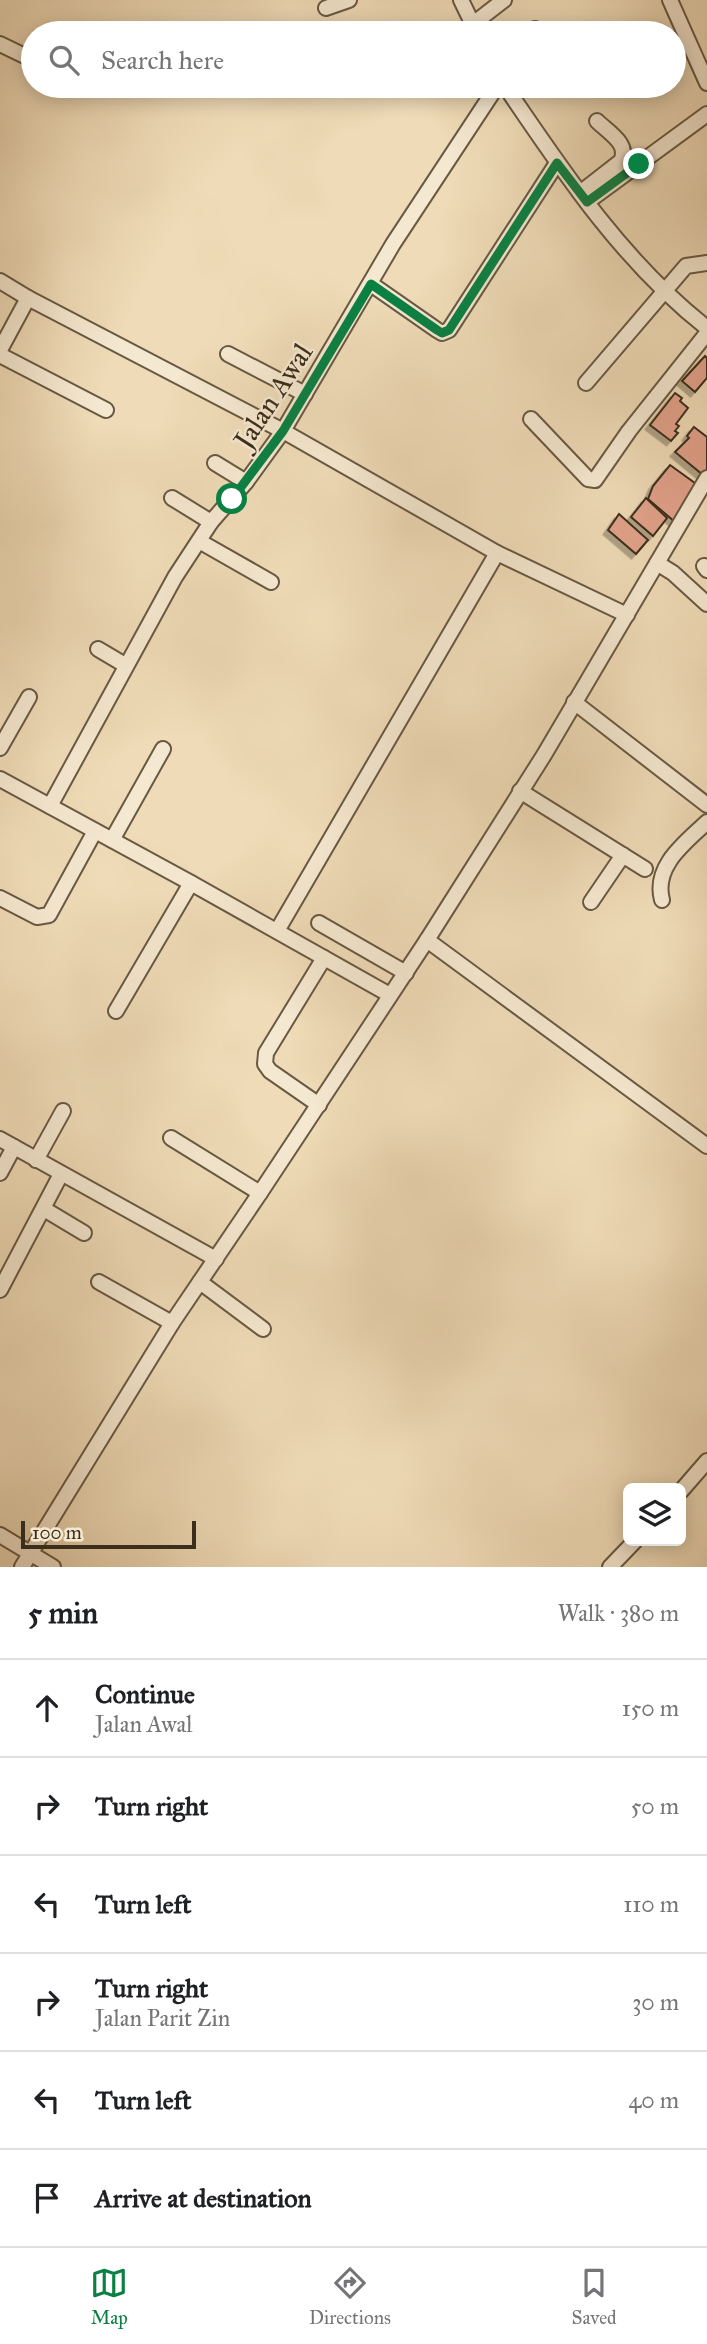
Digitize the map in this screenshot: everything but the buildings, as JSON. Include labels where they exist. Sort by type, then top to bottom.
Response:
[{"type":"street","points":[[326,8],[349,0]]},
{"type":"street","points":[[461,0],[471,21]]},
{"type":"street","points":[[483,21],[504,0]]},
{"type":"street","points":[[670,0],[679,21]]},
{"type":"street","points":[[686,36],[707,83]]},
{"type":"street","points":[[0,44],[21,54]]},
{"type":"street","name":"Jalan Awal","points":[[50,806],[125,665],[198,541],[283,431],[412,215],[498,98]]},
{"type":"street","points":[[513,98],[557,163],[614,238],[663,290],[707,328]]},
{"type":"street","points":[[583,197],[707,114]]},
{"type":"street","points":[[583,197],[625,154],[623,146],[597,121]]},
{"type":"street","points":[[371,284],[442,333],[449,330],[557,163]]},
{"type":"street","points":[[586,383],[686,266],[707,263]]},
{"type":"street","points":[[0,281],[283,431],[494,559],[622,624]]},
{"type":"street","points":[[28,298],[0,352],[106,410]]},
{"type":"street","points":[[530,419],[588,480],[595,480],[629,431],[707,333]]},
{"type":"street","points":[[228,354],[305,394]]},
{"type":"street","points":[[215,463],[246,482]]},
{"type":"street","points":[[22,1567],[172,1323],[427,940],[622,624],[666,569],[707,478]]},
{"type":"street","points":[[172,498],[211,522]]},
{"type":"street","points":[[198,541],[271,582]]},
{"type":"street","points":[[277,931],[494,559]]},
{"type":"street","points":[[666,569],[707,604]]},
{"type":"street","points":[[98,649],[125,665]]},
{"type":"street","points":[[0,748],[29,697]]},
{"type":"street","points":[[574,702],[707,804]]},
{"type":"street","points":[[112,840],[163,749]]},
{"type":"street","points":[[0,779],[390,995]]},
{"type":"street","points":[[520,791],[645,869]]},
{"type":"street","points":[[662,900],[659,890],[667,865],[707,822]]},
{"type":"street","points":[[0,898],[37,917],[49,915],[95,831]]},
{"type":"street","points":[[591,902],[623,855]]},
{"type":"street","points":[[116,1012],[191,883]]},
{"type":"street","points":[[319,923],[405,973]]},
{"type":"street","points":[[427,940],[707,1146]]},
{"type":"street","points":[[319,1105],[270,1071],[265,1064],[266,1053],[324,958]]},
{"type":"street","points":[[36,1160],[63,1111]]},
{"type":"street","points":[[171,1138],[260,1193]]},
{"type":"street","points":[[0,1139],[216,1259]]},
{"type":"street","points":[[0,1173],[14,1147]]},
{"type":"street","points":[[0,1290],[61,1174]]},
{"type":"street","points":[[44,1209],[84,1233]]},
{"type":"street","points":[[99,1282],[172,1323]]},
{"type":"street","points":[[200,1282],[263,1329]]},
{"type":"street","points":[[686,1485],[707,1461]]},
{"type":"street","points":[[0,1535],[53,1567]]},
{"type":"street","points":[[610,1567],[630,1546]]},
{"type":"route","points":[[232,499],[283,431],[371,284],[442,333],[449,330],[557,163],[587,202],[639,164]]}]
